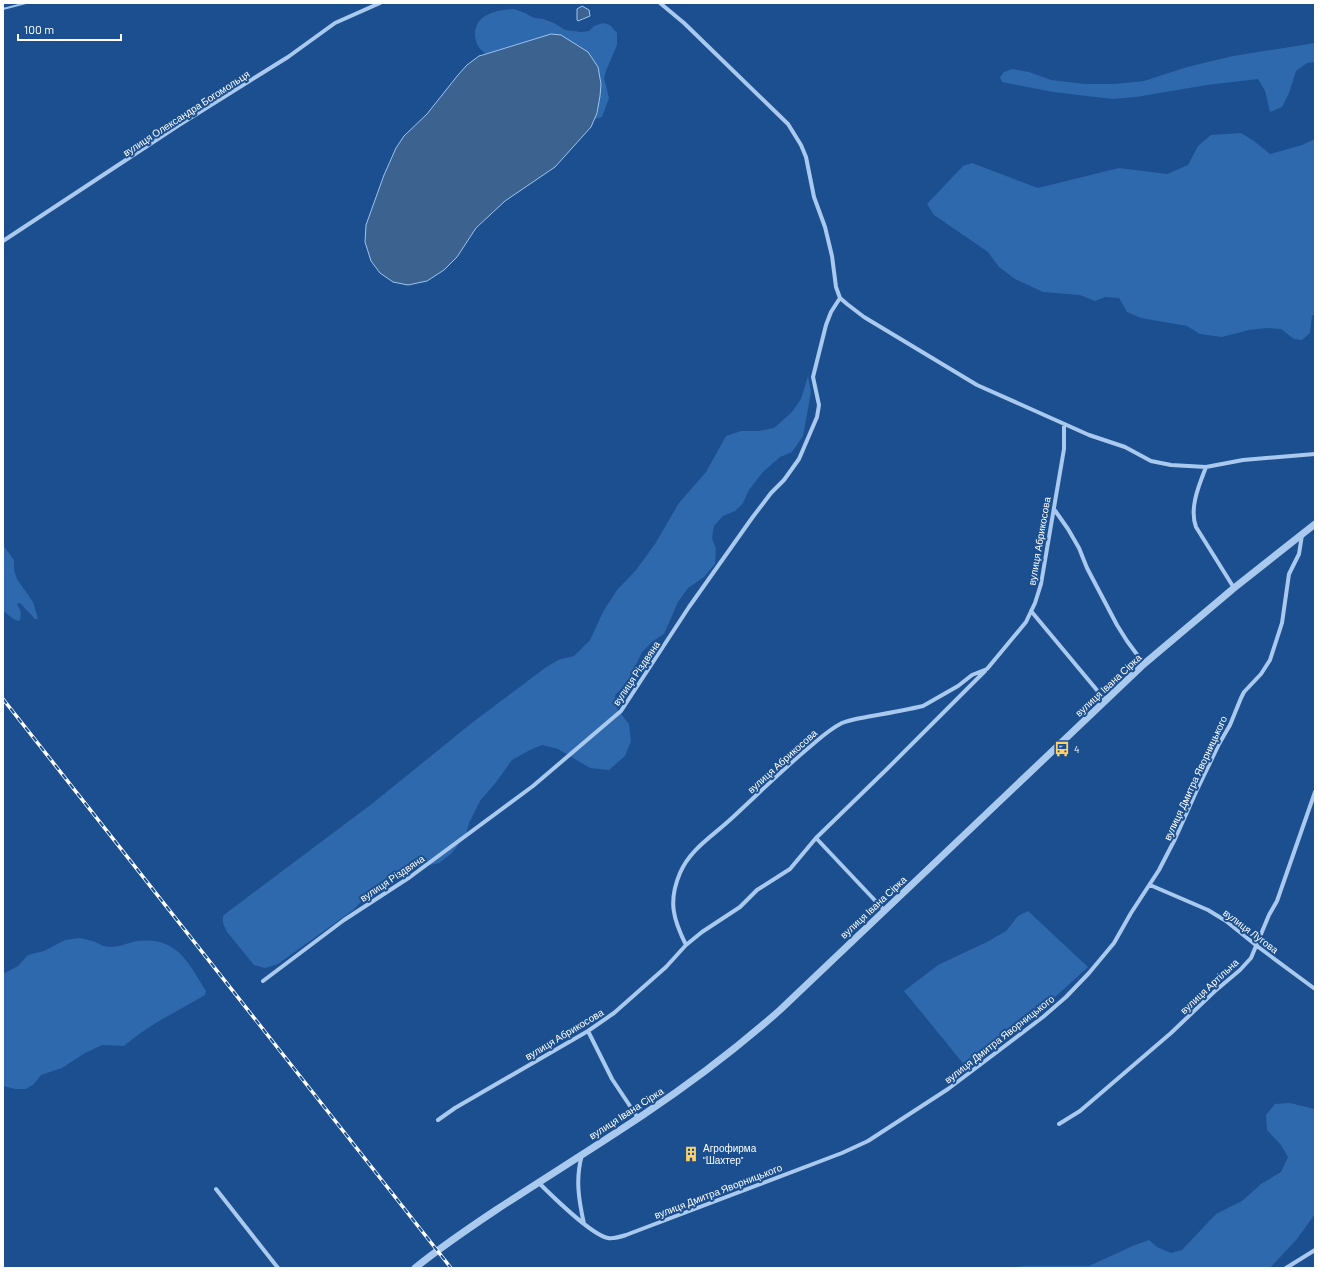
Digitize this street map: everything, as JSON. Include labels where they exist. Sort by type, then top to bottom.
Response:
[{"type":"street","name":"вулиця Олександра Богомольця","points":[[3,241],[179,125],[288,57],[335,23],[380,3]]},
{"type":"street","points":[[660,3],[684,23],[788,124],[799,140],[809,167],[814,197],[825,227],[832,256],[836,287],[840,298],[864,317],[977,385],[1089,435],[1126,447],[1152,461],[1171,465],[1206,467],[1243,460],[1315,454]]},
{"type":"street","name":"вулиця Різдвяна","points":[[263,981],[344,920],[410,877],[533,786],[621,711],[707,582],[752,518],[771,493],[784,480],[799,459],[817,417],[818,400],[813,377],[826,325],[831,312],[840,298]]},
{"type":"street","name":"вулиця Абрикосова","points":[[438,1120],[455,1108],[588,1031],[647,985],[686,945],[702,932],[740,907],[758,890],[790,869],[816,838],[987,669],[1026,622],[1041,584],[1064,449],[1064,424]]},
{"type":"street","points":[[1206,467],[1195,502],[1194,520],[1196,526],[1234,588]]},
{"type":"street","points":[[1054,509],[1079,548],[1087,568],[1117,625],[1144,664]]},
{"type":"street","name":"вулиця Івана Сірка","points":[[415,1268],[449,1242],[538,1182],[638,1118],[705,1071],[758,1029],[780,1010],[1144,664],[1234,588],[1315,524]]},
{"type":"street","name":"вулиця Дмитра Яворницького","points":[[538,1182],[584,1224],[603,1237],[610,1239],[617,1238],[835,1156],[868,1141],[948,1089],[1043,1017],[1066,997],[1089,973],[1114,943],[1131,912],[1150,885],[1175,839],[1199,785],[1230,724],[1244,692],[1261,674],[1270,660],[1282,623],[1290,574],[1299,554],[1302,534]]},
{"type":"street","points":[[1031,611],[1106,701]]},
{"type":"street","name":"вулиця Абрикосова","points":[[686,945],[673,914],[673,902],[676,883],[686,862],[697,849],[732,819],[780,772],[830,729],[844,722],[923,706],[958,686],[972,675],[987,669]]},
{"type":"street","name":"вулиця Артільна","points":[[1059,1124],[1080,1111],[1171,1033],[1215,991],[1240,970],[1251,958],[1268,915],[1277,901],[1315,792]]},
{"type":"street","points":[[816,838],[884,910]]},
{"type":"street","name":"вулиця Лугова","points":[[1150,885],[1208,910],[1226,921],[1315,989]]},
{"type":"street","points":[[588,1031],[612,1079],[638,1118]]},
{"type":"street","points":[[583,1153],[578,1175],[578,1188],[584,1224]]},
{"type":"street","points":[[216,1190],[278,1268]]},
{"type":"street","points":[[1286,1268],[1315,1250]]},
{"type":"shaded area","points":[[582,6],[589,10],[590,16],[578,21],[577,9]]},
{"type":"shaded area","points":[[514,9],[534,18],[543,19],[554,23],[565,30],[581,32],[589,31],[594,26],[603,23],[610,25],[617,33],[617,45],[604,78],[609,98],[602,117],[595,119],[601,84],[516,44],[486,54],[480,48],[477,44],[475,36],[478,23],[482,18],[494,12]]},
{"type":"shaded area","points":[[551,34],[561,35],[588,52],[598,67],[601,84],[600,96],[597,113],[591,127],[555,167],[505,201],[476,228],[457,257],[444,270],[427,281],[408,285],[393,282],[380,273],[371,261],[365,242],[366,225],[384,175],[396,148],[404,136],[427,114],[467,65],[479,56]]},
{"type":"shaded area","points":[[1315,43],[1315,62],[1307,63],[1296,71],[1289,93],[1282,107],[1270,112],[1265,91],[1258,79],[1113,99],[1053,92],[1002,82],[1000,77],[1004,72],[1012,69],[1029,72],[1051,80],[1085,84],[1114,84],[1144,81],[1187,67],[1233,56]]},
{"type":"shaded area","points":[[1241,133],[1270,154],[1302,145],[1315,139],[1315,314],[1312,316],[1310,333],[1302,340],[1294,339],[1281,329],[1267,328],[1249,330],[1222,337],[1200,334],[1187,326],[1141,318],[1127,312],[1119,298],[1105,297],[1095,301],[1080,295],[1043,292],[1015,279],[999,267],[988,252],[934,215],[927,204],[963,166],[972,163],[1038,188],[1119,168],[1167,174],[1188,165],[1198,146],[1211,135]]},
{"type":"shaded area","points":[[808,376],[811,392],[803,436],[792,452],[780,457],[763,472],[749,490],[743,503],[735,511],[723,516],[714,526],[712,538],[716,549],[715,564],[704,577],[688,588],[678,602],[664,634],[653,641],[642,652],[628,682],[615,695],[617,709],[629,724],[631,741],[625,756],[609,770],[590,768],[558,749],[542,745],[512,760],[480,801],[469,823],[466,834],[452,853],[439,863],[417,868],[387,880],[372,891],[353,910],[278,964],[265,968],[254,965],[227,932],[223,923],[223,916],[373,803],[473,722],[545,668],[558,660],[574,656],[590,640],[603,612],[617,590],[636,570],[655,544],[679,503],[706,472],[726,436],[741,431],[759,431],[774,428],[792,412],[801,399]]},
{"type":"shaded area","points":[[3,545],[14,560],[14,570],[17,579],[33,602],[38,619],[35,619],[20,603],[17,604],[21,612],[20,621],[15,620],[3,611]]},
{"type":"shaded area","points":[[1028,911],[1088,967],[1021,1028],[966,1067],[904,991],[938,965],[987,942],[1006,931],[1018,916]]},
{"type":"shaded area","points":[[80,938],[110,947],[137,941],[151,941],[172,947],[187,961],[206,991],[205,995],[153,1025],[133,1038],[124,1046],[102,1045],[85,1053],[62,1068],[41,1075],[34,1084],[26,1089],[15,1089],[3,1086],[3,974],[18,966],[28,955],[44,951],[65,940]]},
{"type":"shaded area","points":[[1290,1103],[1315,1109],[1315,1214],[1297,1239],[1270,1268],[1007,1268],[1024,1266],[1089,1266],[1149,1240],[1157,1247],[1171,1253],[1182,1250],[1216,1214],[1242,1201],[1261,1184],[1281,1172],[1288,1157],[1281,1145],[1267,1130],[1266,1115],[1275,1104]]},
{"type":"waterway","points":[[3,9],[26,3]]},
{"type":"railway","points":[[3,699],[451,1268]]},
{"type":"place","name":"4","points":[[1062,749]]},
{"type":"place","name":"Агрофирма \"Шахтер\"","points":[[691,1154]]}]
